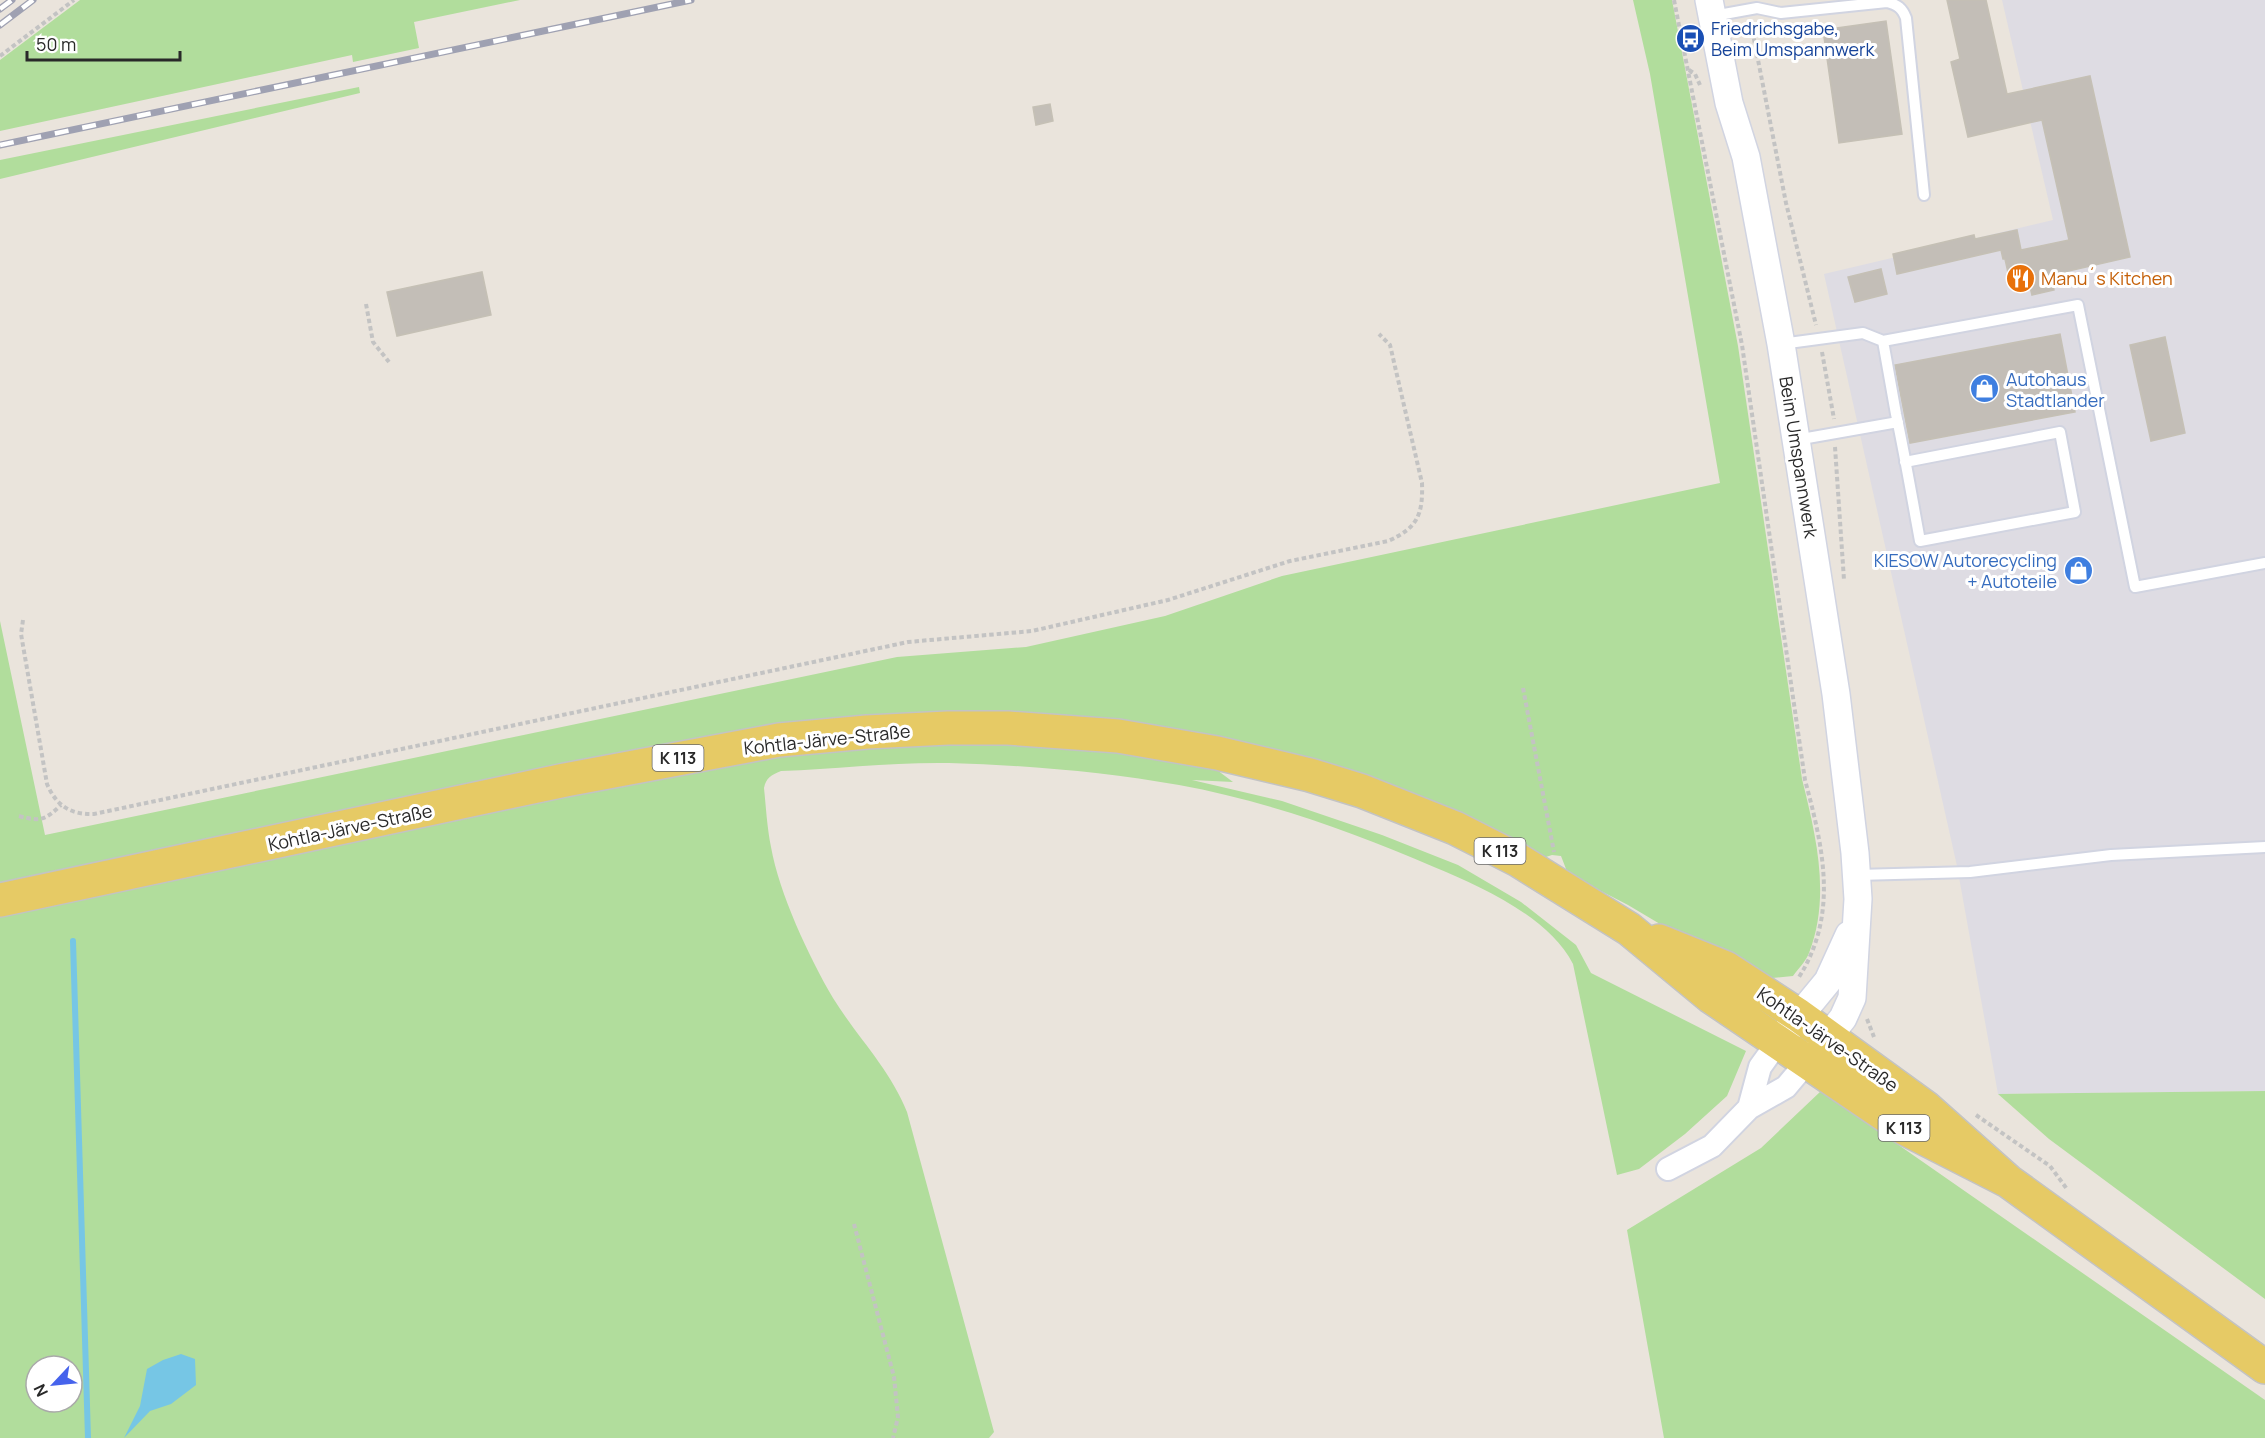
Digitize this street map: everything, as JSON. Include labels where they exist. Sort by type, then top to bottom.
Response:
[{"type":"main road","name":"Kohtla-Järve-Straße","points":[[0,900],[675,759],[820,735],[948,728],[1008,728],[1118,736],[1217,753],[1310,775],[1362,791],[1455,828],[1518,860],[1629,929],[1710,996],[1906,1130],[2007,1181]]},
{"type":"main road","name":"Kohtla-Järve-Straße","points":[[1629,929],[1803,998],[2007,1181],[2265,1367]]},
{"type":"street","name":"Beim Umspannwerk","points":[[1668,1169],[1712,1146],[1749,1108],[1786,1087],[1835,1028],[1852,998],[1856,920],[1857,875],[1836,694],[1781,344],[1746,157],[1729,103],[1711,8]]},
{"type":"street","name":"Beim Umspannwerk","points":[[1749,1108],[1761,1067],[1803,998],[1828,981],[1856,920]]},
{"type":"lane","points":[[1711,8],[1757,8],[1781,14],[1887,2],[1896,4],[1902,9],[1906,18],[1924,195]]},
{"type":"lane","points":[[1781,344],[1863,333],[1883,341],[2078,305],[2135,587],[2265,563]]},
{"type":"lane","points":[[1883,341],[1905,462],[1920,541],[2074,512],[2060,432],[1905,462]]},
{"type":"lane","points":[[1796,440],[1898,422]]},
{"type":"lane","points":[[1857,875],[1970,872],[2111,855],[2265,847]]},
{"type":"path","points":[[0,56],[74,0]]},
{"type":"path","points":[[1674,0],[1742,345],[1805,780],[1821,847],[1824,908],[1810,959],[1803,998]]},
{"type":"path","points":[[366,304],[373,342],[389,362]]},
{"type":"path","points":[[23,620],[21,634],[47,783],[52,796],[62,806],[82,815],[908,642],[1032,630],[1168,600],[1290,561],[1388,541],[1402,535],[1413,526],[1420,514],[1422,483],[1390,345],[1379,334]]},
{"type":"path","points":[[1523,688],[1560,885]]},
{"type":"path","points":[[19,816],[42,820],[62,806]]},
{"type":"path","points":[[1835,1028],[1874,1044]]},
{"type":"path","points":[[1972,1112],[2050,1166],[2071,1192]]},
{"type":"path","points":[[854,1224],[894,1377],[898,1417],[893,1438]]},
{"type":"shaded area","name":"KIESOW Autorecycling + Autoteile","points":[[2002,0],[2265,0],[2265,1091],[1998,1094],[1957,866],[1824,274],[2053,220]]},
{"type":"green space","points":[[80,0],[520,0],[414,22],[419,48],[353,62],[352,55],[0,131],[0,60]]},
{"type":"green space","points":[[1633,0],[1672,0],[1738,346],[1802,779],[1819,866],[1819,910],[1816,931],[1808,956],[1793,976],[1772,978],[1766,987],[1628,905],[1568,874],[1561,856],[1552,855],[1540,859],[1430,810],[1006,716],[0,888],[0,621],[45,835],[897,657],[1026,647],[1165,616],[1282,576],[1720,483],[1650,74]]},
{"type":"green space","points":[[359,87],[360,93],[0,179],[0,160]]},
{"type":"green space","points":[[917,740],[1077,747],[1150,757],[1217,770],[1233,782],[1192,780],[1282,801],[1382,835],[1458,865],[1521,902],[1576,945],[1591,973],[1746,1051],[1727,1096],[1685,1134],[1639,1169],[1617,1175],[1573,964],[1562,947],[1531,918],[1473,884],[1372,842],[1309,819],[1245,800],[1151,780],[1036,767],[949,763],[781,771],[770,777],[764,788],[775,865],[796,924],[824,982],[842,1012],[892,1082],[907,1112],[994,1432],[989,1438],[0,1438],[0,913],[720,763]]},
{"type":"green space","points":[[1821,1091],[2265,1400],[2265,1438],[1664,1438],[1627,1230],[1761,1148]]},
{"type":"green space","points":[[2265,1091],[2265,1299],[2049,1139],[1998,1094]]},
{"type":"water","points":[[181,1354],[195,1359],[196,1385],[171,1404],[150,1411],[124,1438],[140,1406],[147,1369]]},
{"type":"building","points":[[1947,0],[1986,0],[2007,94],[2090,76],[2130,257],[2051,275],[2054,290],[2032,295],[2029,282],[2011,286],[2001,250],[1897,274],[1893,254],[1974,235],[1975,239],[2017,230],[2021,250],[2069,240],[2042,120],[1968,137],[1951,62],[1960,59]]},
{"type":"building","points":[[1886,21],[1902,134],[1839,143],[1823,30]]},
{"type":"building","points":[[1050,104],[1053,121],[1036,125],[1033,107]]},
{"type":"building","points":[[1881,269],[1887,294],[1855,302],[1848,277]]},
{"type":"building","points":[[482,272],[491,315],[397,336],[387,292]]},
{"type":"building","name":"Autohaus Stadtlander","points":[[2060,334],[2075,412],[1910,443],[1895,365]]},
{"type":"building","points":[[2165,337],[2185,433],[2151,441],[2130,345]]},
{"type":"waterway","points":[[73,941],[88,1438]]},
{"type":"railway","points":[[0,9],[12,0]]},
{"type":"railway","points":[[0,25],[33,0]]},
{"type":"railway","points":[[0,145],[691,0]]},
{"type":"place","name":"Friedrichsgabe, Beim Umspannwerk","points":[[1690,38]]},
{"type":"place","name":"Manu´s Kitchen","points":[[2020,278]]},
{"type":"place","name":"Autohaus Stadtlander","points":[[1985,389]]},
{"type":"place","name":"KIESOW Autorecycling + Autoteile","points":[[2078,570]]}]
